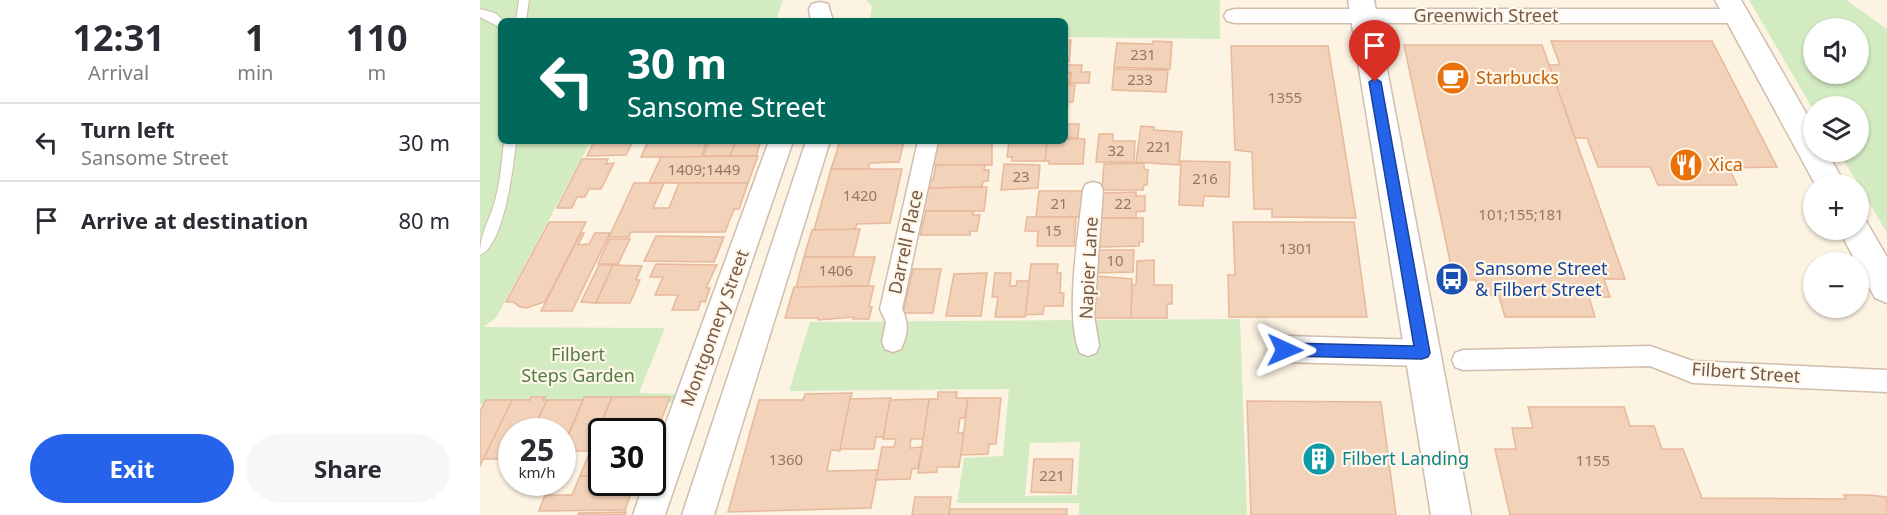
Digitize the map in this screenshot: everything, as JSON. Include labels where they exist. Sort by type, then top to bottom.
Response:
[{"type":"street","name":"Greenwich Street","points":[[1235,16],[1362,8],[1732,8]]},
{"type":"street","points":[[1362,8],[1451,515]]},
{"type":"street","points":[[1732,8],[1824,174]]},
{"type":"street","name":"Montgomery Street","points":[[649,515],[780,144]]},
{"type":"street","points":[[698,515],[817,144]]},
{"type":"street","name":"Darrell Place","points":[[893,342],[897,322],[891,309],[927,144]]},
{"type":"street","name":"Napier Lane","points":[[1088,346],[1083,315],[1094,190]]},
{"type":"street","points":[[1860,240],[1887,288]]},
{"type":"street","points":[[1285,350],[1422,353]]},
{"type":"street","name":"Filbert Street","points":[[1463,360],[1650,356],[1694,372],[1887,381]]},
{"type":"lane","points":[[521,18],[524,0]]},
{"type":"lane","points":[[480,13],[491,16],[498,22]]},
{"type":"lane","points":[[480,249],[502,202],[510,144]]},
{"type":"green space","name":"Filbert Steps Garden","points":[[480,0],[783,0],[777,18],[498,18],[498,144],[589,144],[496,318],[483,327],[665,328],[639,393],[677,394],[672,403],[480,404]]},
{"type":"green space","points":[[866,0],[1220,0],[1220,39],[1068,37],[1068,18],[870,18],[872,6]]},
{"type":"green space","points":[[1749,0],[1846,0],[1887,29],[1887,233],[1869,203],[1869,174],[1852,174],[1845,162],[1869,162],[1869,96],[1805,96]]},
{"type":"green space","points":[[1240,319],[1247,515],[1079,515],[1079,503],[957,503],[964,458],[1003,456],[1009,389],[789,391],[810,322]],"holes":[[[1080,442],[1077,495],[1025,496],[1030,443]]]},
{"type":"building","points":[[1068,40],[1071,40],[1069,62]]},
{"type":"building","points":[[1153,41],[1172,42],[1170,69],[1114,67],[1117,43],[1153,44]]},
{"type":"building","points":[[1551,41],[1712,41],[1777,167],[1729,168],[1737,185],[1658,185],[1650,167],[1598,167],[1587,138],[1575,138],[1549,65],[1560,65]]},
{"type":"building","points":[[1404,45],[1542,45],[1625,279],[1604,279],[1610,297],[1589,297],[1595,317],[1505,317],[1499,296],[1479,295],[1476,280],[1454,280]]},
{"type":"building","points":[[1231,46],[1328,46],[1356,218],[1272,217],[1272,209],[1254,209],[1252,152],[1235,150]]},
{"type":"building","points":[[1068,65],[1082,65],[1081,72],[1090,72],[1089,83],[1070,83],[1071,73],[1068,73]]},
{"type":"building","points":[[1114,69],[1168,70],[1166,92],[1112,90]]},
{"type":"building","points":[[1068,73],[1071,73],[1069,85],[1075,85],[1073,102],[1068,102]]},
{"type":"building","points":[[1068,124],[1079,124],[1078,138],[1068,138]]},
{"type":"building","points":[[1141,126],[1154,127],[1154,130],[1182,132],[1179,165],[1136,162]]},
{"type":"building","points":[[1099,134],[1113,134],[1113,141],[1135,141],[1134,162],[1096,162]]},
{"type":"building","points":[[1068,139],[1085,139],[1083,164],[1049,164],[1049,161],[1045,161],[1047,144],[1068,144]]},
{"type":"building","points":[[593,144],[632,144],[626,155],[587,156]]},
{"type":"building","points":[[647,144],[706,144],[701,157],[641,157]]},
{"type":"building","points":[[708,144],[735,144],[730,156],[703,156]]},
{"type":"building","points":[[735,144],[760,144],[756,156],[730,156]]},
{"type":"building","points":[[839,144],[903,144],[899,162],[870,163],[868,169],[831,169]]},
{"type":"building","points":[[936,144],[992,144],[992,165],[931,165]]},
{"type":"building","points":[[1009,144],[1047,144],[1045,161],[1012,161],[1012,157],[1007,157]]},
{"type":"building","points":[[758,156],[748,183],[649,183],[661,157]]},
{"type":"building","points":[[582,159],[608,159],[606,164],[614,163],[601,189],[589,189],[585,197],[577,197],[572,208],[557,208]]},
{"type":"building","points":[[1181,161],[1230,162],[1229,197],[1204,196],[1203,206],[1179,205]]},
{"type":"building","points":[[1144,163],[1144,169],[1148,170],[1147,185],[1144,185],[1143,190],[1102,190],[1104,164]]},
{"type":"building","points":[[1004,164],[1040,165],[1038,188],[1001,190]]},
{"type":"building","points":[[936,165],[985,165],[984,170],[989,170],[988,181],[983,181],[982,187],[926,188],[928,180],[933,180]]},
{"type":"building","points":[[831,169],[902,169],[890,223],[857,224],[855,230],[814,230]]},
{"type":"building","points":[[634,183],[664,183],[653,208],[669,208],[679,183],[748,183],[739,209],[734,209],[725,232],[631,232],[629,237],[609,237]]},
{"type":"building","points":[[987,187],[984,211],[923,211],[927,188]]},
{"type":"building","points":[[1039,191],[1082,191],[1080,217],[1036,217]]},
{"type":"building","points":[[1136,192],[1136,196],[1145,196],[1145,211],[1136,212],[1136,218],[1101,218],[1102,193]]},
{"type":"building","points":[[926,211],[974,211],[973,215],[980,215],[977,231],[970,231],[970,235],[920,235]]},
{"type":"building","points":[[1027,217],[1076,217],[1074,246],[1037,246],[1038,231],[1025,231]]},
{"type":"building","points":[[1101,218],[1143,218],[1143,242],[1139,242],[1139,246],[1099,247]]},
{"type":"building","points":[[549,222],[586,222],[545,302],[526,308],[513,302],[506,302]]},
{"type":"building","points":[[1233,222],[1354,222],[1367,317],[1229,317],[1228,275],[1235,275]]},
{"type":"building","points":[[860,229],[853,257],[804,257],[812,230]]},
{"type":"building","points":[[581,233],[584,233],[578,245],[589,244],[595,233],[610,233],[572,311],[541,311]]},
{"type":"building","points":[[656,236],[724,237],[714,262],[644,261]]},
{"type":"building","points":[[609,239],[630,239],[618,264],[598,264]]},
{"type":"building","points":[[1097,250],[1134,250],[1133,272],[1096,273]]},
{"type":"building","points":[[804,257],[875,257],[868,286],[796,287]]},
{"type":"building","points":[[1154,260],[1154,285],[1172,285],[1172,304],[1167,304],[1167,318],[1131,318],[1132,285],[1136,285],[1137,261]]},
{"type":"building","points":[[656,264],[717,265],[706,288],[710,288],[705,302],[701,301],[698,310],[672,310],[678,295],[655,295],[663,277],[650,277]]},
{"type":"building","points":[[1031,264],[1058,264],[1057,273],[1061,273],[1060,293],[1064,293],[1063,306],[1044,306],[1043,314],[1025,315]]},
{"type":"building","points":[[599,265],[613,265],[596,303],[581,302]]},
{"type":"building","points":[[613,265],[642,266],[636,280],[640,280],[630,303],[596,303]]},
{"type":"building","points":[[913,269],[941,269],[933,313],[903,313]]},
{"type":"building","points":[[987,273],[981,316],[946,316],[954,274]]},
{"type":"building","points":[[995,273],[1011,273],[1010,286],[1016,286],[1017,281],[1029,281],[1025,317],[995,317],[998,297],[992,297]]},
{"type":"building","points":[[1095,276],[1132,279],[1131,318],[1093,318]]},
{"type":"building","points":[[874,286],[869,319],[853,319],[854,317],[818,320],[818,318],[785,318],[794,287]]},
{"type":"building","points":[[938,392],[957,392],[956,398],[968,398],[965,418],[960,418],[958,433],[964,433],[959,467],[937,467],[937,472],[918,473],[929,399],[938,399]]},
{"type":"building","points":[[852,393],[840,451],[831,450],[827,471],[878,470],[871,508],[728,512],[759,400],[803,400],[805,394]]},
{"type":"building","points":[[531,397],[545,397],[543,400],[547,400],[539,418],[503,418],[512,400],[530,400]]},
{"type":"building","points":[[584,397],[612,397],[603,418],[588,418],[588,451],[576,451],[575,418]]},
{"type":"building","points":[[612,397],[670,397],[662,418],[603,418]]},
{"type":"building","points":[[891,398],[884,437],[876,437],[874,449],[840,449],[850,399]]},
{"type":"building","points":[[968,398],[1001,398],[996,444],[989,444],[988,454],[961,455]]},
{"type":"building","points":[[929,399],[923,439],[911,439],[910,448],[922,447],[918,468],[912,469],[910,479],[876,480],[882,447],[894,447],[896,439],[883,439],[890,400]]},
{"type":"building","points":[[486,400],[512,400],[503,418],[498,418],[498,429],[480,466],[480,411]]},
{"type":"building","points":[[547,400],[583,400],[575,418],[539,418]]},
{"type":"building","name":"Filbert Landing","points":[[1247,401],[1381,402],[1396,515],[1251,515]]},
{"type":"building","points":[[1528,407],[1624,407],[1630,426],[1654,426],[1662,449],[1683,449],[1702,498],[1846,499],[1844,495],[1869,495],[1887,497],[1887,515],[1510,515],[1495,449],[1516,449],[1512,428],[1533,428]]},
{"type":"building","points":[[498,428],[498,459],[483,459]]},
{"type":"building","points":[[588,456],[588,476],[580,476]]},
{"type":"building","points":[[1034,459],[1073,459],[1071,493],[1031,492]]},
{"type":"building","points":[[580,476],[588,476],[588,496],[630,496],[625,510],[539,511],[545,496],[576,496],[576,486]]},
{"type":"building","points":[[915,497],[951,497],[949,515],[912,515]]},
{"type":"building","points":[[950,509],[1067,509],[1067,515],[949,515]]},
{"type":"building","points":[[626,512],[625,515],[578,515],[579,513]]},
{"type":"place","name":"Starbucks","points":[[1453,78]]},
{"type":"place","name":"Xica","points":[[1686,165]]},
{"type":"place","name":"Sansome Street & Filbert Street","points":[[1452,279]]},
{"type":"place","name":"Filbert Landing","points":[[1319,459]]},
{"type":"route","points":[[1285,350],[1422,353],[1375,82]]}]
